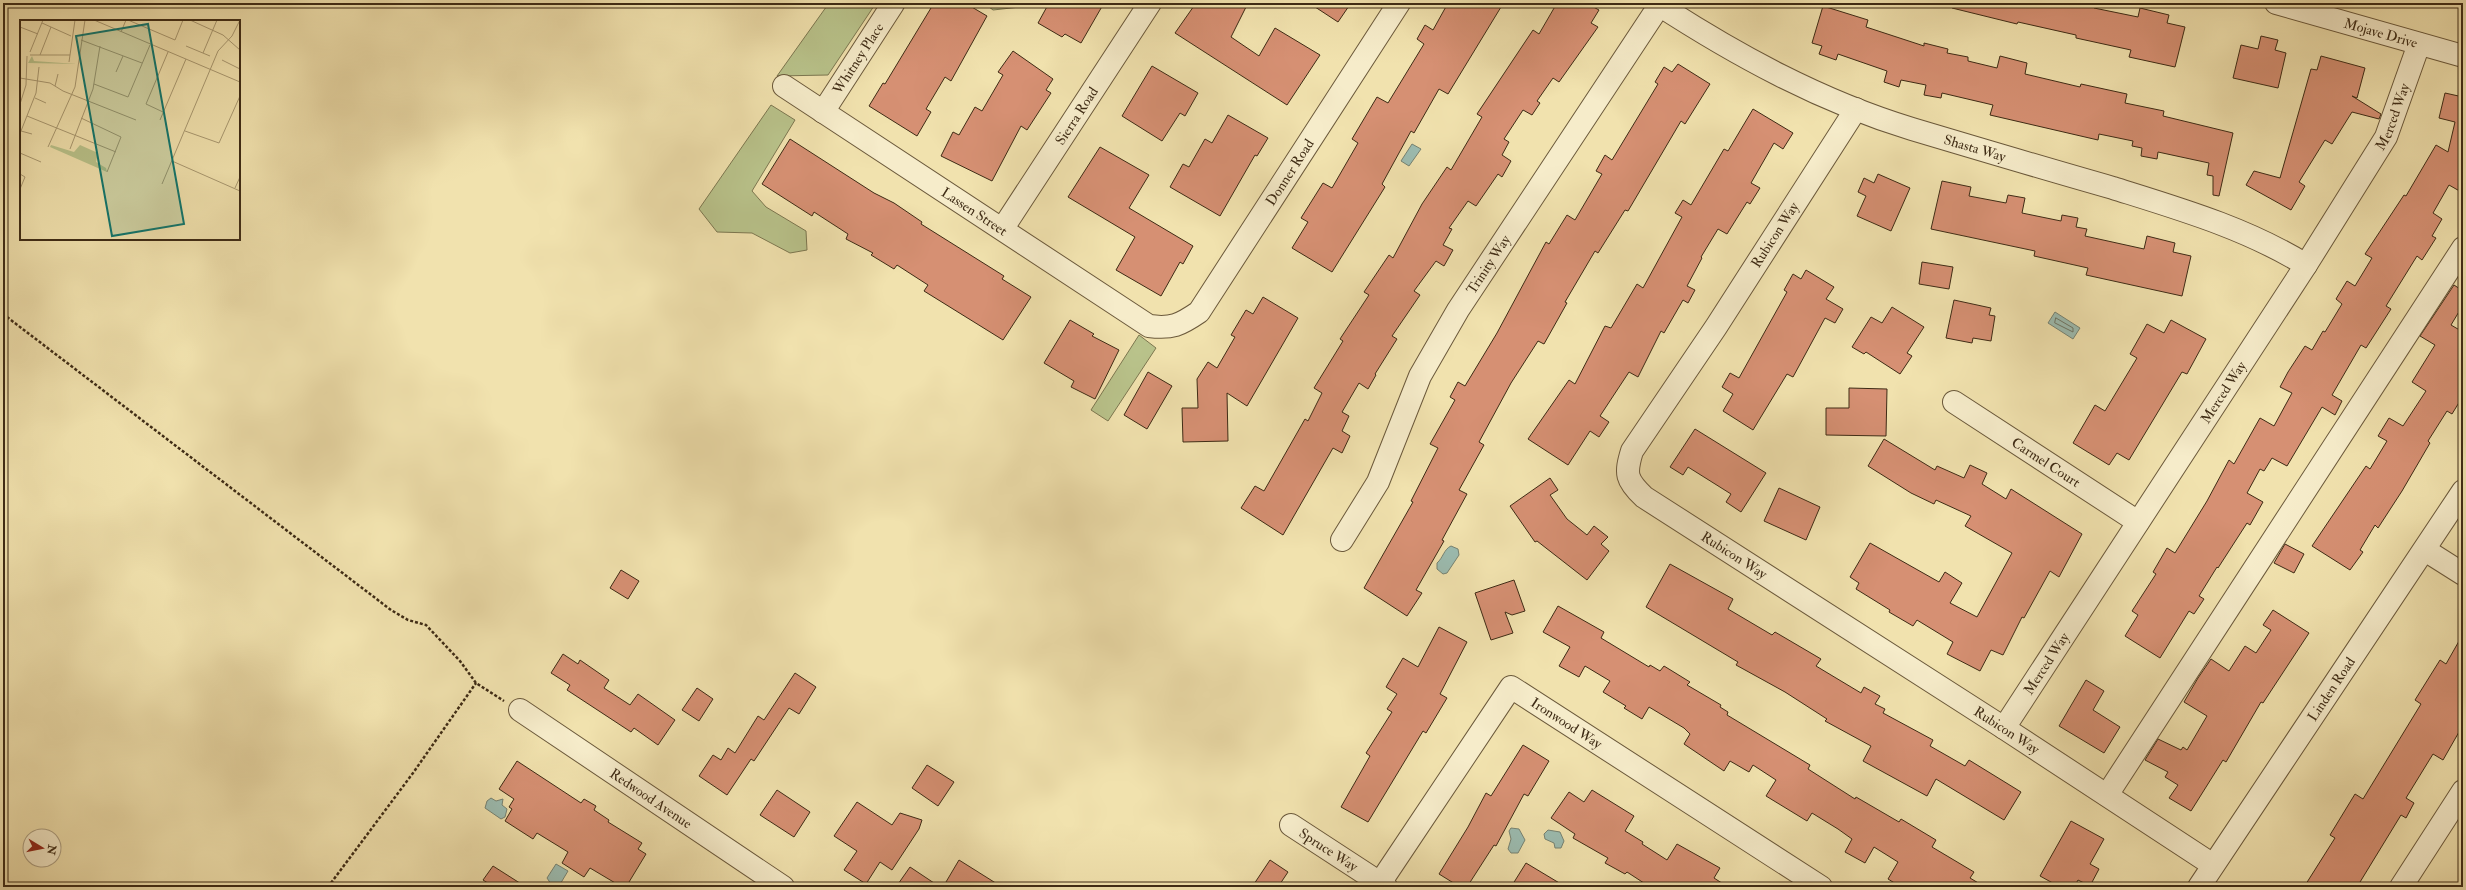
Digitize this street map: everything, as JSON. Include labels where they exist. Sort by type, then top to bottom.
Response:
[{"type":"street","name":"Sierra Road","points":[[1003,228],[1150,3]]},
{"type":"street","name":"Donner Road","points":[[1168,328],[1184,322],[1198,312],[1399,3]]},
{"type":"street","name":"Mojave Drive","points":[[2276,3],[2463,56]]},
{"type":"street","name":"Whitney Place","points":[[823,112],[893,4]]},
{"type":"street","name":"Shasta Way","points":[[1658,4],[1749,60],[1801,86],[1856,109],[1910,129],[2171,206],[2235,228],[2285,251],[2306,265]]},
{"type":"street","name":"Trinity Way","points":[[1342,540],[1378,482],[1420,376],[1458,310],[1658,4]]},
{"type":"street","name":"Merced Way","points":[[2004,728],[2306,265],[2386,137],[2419,44]]},
{"type":"street","name":"Lassen Street","points":[[784,86],[1003,228],[1149,326],[1168,328]]},
{"type":"street","name":"Rubicon Way","points":[[1856,109],[1716,327],[1632,451],[1626,469],[1632,486],[1644,497],[2004,728],[2213,865]]},
{"type":"street","points":[[2107,795],[2463,248]]},
{"type":"street","name":"Carmel Court","points":[[1954,402],[2138,522]]},
{"type":"street","name":"Linden Road","points":[[2199,887],[2463,491]]},
{"type":"street","points":[[2425,550],[2463,574]]},
{"type":"street","name":"Ironwood Way","points":[[1383,885],[1511,687],[1821,887]]},
{"type":"street","name":"Redwood Avenue","points":[[520,710],[774,885]]},
{"type":"street","points":[[2401,887],[2463,791]]},
{"type":"street","name":"Spruce Way","points":[[1292,825],[1383,885]]},
{"type":"path","points":[[3,314],[391,610],[408,620],[426,625],[448,648],[476,683],[520,710]]},
{"type":"path","points":[[328,887],[413,773],[476,683]]},
{"type":"green space","points":[[829,3],[876,3],[828,75],[777,76]]},
{"type":"green space","points":[[984,3],[1023,3],[1020,7],[993,10]]},
{"type":"green space","points":[[771,105],[795,120],[752,191],[766,207],[806,231],[807,250],[790,253],[752,233],[717,232],[699,209]]},
{"type":"green space","points":[[1139,335],[1156,348],[1108,421],[1091,410]]},
{"type":"water","points":[[1412,144],[1421,149],[1409,166],[1401,161]]},
{"type":"water","points":[[2055,312],[2080,328],[2073,339],[2048,323]]},
{"type":"water","points":[[1451,546],[1458,549],[1459,555],[1447,573],[1443,574],[1437,569],[1437,563]]},
{"type":"water","points":[[491,798],[496,801],[503,799],[502,805],[507,809],[505,817],[501,819],[485,808],[487,801]]},
{"type":"water","points":[[1511,828],[1519,829],[1525,840],[1518,853],[1511,853],[1508,849],[1511,839],[1509,831]]},
{"type":"water","points":[[1548,830],[1560,832],[1564,841],[1561,848],[1555,848],[1554,843],[1545,839],[1544,834]]},
{"type":"water","points":[[556,864],[568,871],[559,886],[551,884],[547,878]]},
{"type":"building","points":[[934,3],[965,3],[987,16],[951,81],[945,77],[926,109],[931,112],[917,136],[869,106],[883,83],[885,84]]},
{"type":"building","points":[[1049,3],[1104,3],[1081,43],[1065,34],[1062,37],[1038,23]]},
{"type":"building","points":[[1196,3],[1248,3],[1231,37],[1259,56],[1275,28],[1320,55],[1287,105],[1175,33]]},
{"type":"building","points":[[1309,3],[1351,3],[1338,22]]},
{"type":"building","points":[[1448,3],[1493,3],[1501,7],[1448,94],[1439,89],[1414,133],[1411,131],[1382,184],[1385,187],[1332,272],[1292,248],[1308,222],[1301,218],[1323,183],[1332,188],[1358,143],[1352,139],[1377,97],[1388,103],[1424,44],[1417,39],[1425,25],[1433,30]]},
{"type":"building","points":[[1557,3],[1586,3],[1599,10],[1591,23],[1598,27],[1559,82],[1553,78],[1537,101],[1540,103],[1532,115],[1523,110],[1504,139],[1509,142],[1502,155],[1511,161],[1502,177],[1498,174],[1476,206],[1468,201],[1449,228],[1452,229],[1443,245],[1453,250],[1444,266],[1436,261],[1414,291],[1420,295],[1392,336],[1397,339],[1375,374],[1376,375],[1368,389],[1359,383],[1342,412],[1349,416],[1342,431],[1350,436],[1342,453],[1333,448],[1283,535],[1241,508],[1255,486],[1264,491],[1305,419],[1308,421],[1322,393],[1314,388],[1343,341],[1340,339],[1369,295],[1364,292],[1389,255],[1393,258],[1422,204],[1447,167],[1451,170],[1482,117],[1477,114],[1533,30],[1539,34]]},
{"type":"building","points":[[1953,3],[2095,3],[2094,8],[2138,17],[2140,8],[2169,15],[2167,23],[2185,27],[2175,67],[2129,57],[2131,50],[2076,38],[2076,35],[2018,22],[2017,24],[1952,8]]},
{"type":"building","points":[[1823,6],[1868,20],[1866,27],[1924,46],[1924,43],[1948,49],[1947,53],[1968,57],[1968,61],[1997,68],[2000,56],[2027,63],[2025,74],[2080,87],[2081,84],[2127,94],[2125,103],[2164,111],[2163,116],[2233,133],[2219,196],[2213,195],[2213,176],[2207,175],[2209,163],[2158,152],[2157,159],[2141,156],[2142,148],[2132,146],[2133,141],[2099,134],[2098,140],[1990,115],[1993,105],[1942,93],[1941,98],[1924,95],[1926,85],[1901,80],[1899,87],[1884,82],[1887,71],[1838,54],[1836,60],[1819,54],[1822,46],[1812,43]]},
{"type":"building","points":[[2261,36],[2278,40],[2275,50],[2286,53],[2278,88],[2233,78],[2241,45],[2258,49]]},
{"type":"building","points":[[1013,51],[1053,79],[1046,90],[1051,93],[1027,130],[1021,126],[992,181],[941,156],[953,132],[959,135],[975,107],[982,111],[1003,75],[998,72]]},
{"type":"building","points":[[2321,56],[2365,68],[2357,98],[2352,96],[2381,114],[2379,119],[2352,112],[2332,144],[2325,140],[2299,182],[2305,186],[2291,210],[2246,185],[2254,171],[2280,178],[2311,69],[2317,70]]},
{"type":"building","points":[[1678,64],[1710,84],[1685,124],[1681,121],[1628,211],[1625,210],[1598,253],[1595,251],[1565,302],[1567,303],[1544,344],[1538,341],[1511,383],[1479,442],[1484,445],[1459,490],[1467,494],[1442,540],[1444,541],[1416,590],[1422,593],[1407,616],[1364,588],[1413,502],[1411,501],[1438,448],[1430,444],[1455,400],[1450,397],[1458,382],[1465,386],[1497,333],[1546,242],[1549,244],[1567,215],[1575,220],[1602,174],[1596,171],[1605,155],[1612,160],[1658,84],[1655,82],[1664,67],[1672,72]]},
{"type":"building","points":[[1152,66],[1198,93],[1185,116],[1180,113],[1162,141],[1122,116]]},
{"type":"building","points":[[2445,93],[2463,97],[2463,193],[2449,185],[2433,213],[2442,219],[2432,236],[2436,238],[2422,260],[2417,256],[2386,306],[2391,309],[2366,348],[2361,345],[2332,395],[2342,401],[2335,415],[2322,407],[2287,466],[2272,458],[2264,471],[2260,469],[2247,493],[2263,502],[2250,525],[2247,523],[2199,596],[2204,599],[2194,614],[2189,611],[2160,658],[2125,636],[2138,615],[2132,611],[2156,574],[2153,572],[2167,548],[2175,553],[2207,501],[2229,460],[2234,464],[2260,418],[2274,426],[2292,393],[2280,387],[2288,372],[2305,346],[2312,350],[2323,331],[2325,332],[2342,304],[2336,299],[2347,281],[2355,286],[2372,258],[2365,254],[2404,195],[2406,196],[2436,145],[2448,152],[2455,122],[2439,118]]},
{"type":"building","points":[[1753,109],[1793,133],[1783,149],[1774,143],[1751,183],[1760,188],[1750,204],[1747,202],[1727,234],[1718,229],[1701,257],[1702,258],[1687,286],[1695,290],[1688,303],[1683,300],[1664,333],[1661,331],[1638,377],[1629,372],[1600,416],[1609,422],[1599,437],[1590,431],[1568,465],[1528,439],[1569,380],[1575,384],[1605,326],[1611,328],[1637,284],[1643,288],[1682,217],[1675,213],[1683,200],[1691,205],[1724,149],[1728,151]]},
{"type":"building","points":[[1228,115],[1268,138],[1257,156],[1255,155],[1220,216],[1170,187],[1183,164],[1189,167],[1205,139],[1212,143]]},
{"type":"building","points":[[790,139],[874,193],[894,203],[922,222],[921,224],[1004,276],[1002,279],[1031,297],[1003,340],[924,291],[928,285],[897,265],[894,269],[871,255],[873,253],[846,239],[848,234],[814,212],[812,216],[762,184]]},
{"type":"building","points":[[1100,147],[1149,175],[1129,208],[1193,246],[1183,264],[1180,262],[1161,296],[1116,270],[1135,237],[1068,197]]},
{"type":"building","points":[[1878,174],[1910,188],[1891,231],[1857,216],[1866,196],[1858,192],[1864,178],[1874,183]]},
{"type":"building","points":[[1942,181],[1971,187],[1969,196],[2006,203],[2008,195],[2025,198],[2022,213],[2061,221],[2062,215],[2078,218],[2076,227],[2087,229],[2085,236],[2144,249],[2147,236],[2175,243],[2173,252],[2191,256],[2182,296],[2086,275],[2088,268],[2034,256],[2035,251],[1931,229]]},
{"type":"building","points":[[1922,262],[1953,267],[1949,289],[1919,284]]},
{"type":"building","points":[[1806,270],[1834,287],[1826,299],[1843,309],[1835,323],[1825,318],[1793,377],[1787,374],[1753,430],[1723,411],[1733,394],[1722,387],[1730,373],[1739,378],[1787,292],[1784,290],[1793,274],[1801,279]]},
{"type":"building","points":[[2454,285],[2463,291],[2463,305],[2451,325],[2463,332],[2463,396],[2452,414],[2447,411],[2428,441],[2430,443],[2402,491],[2378,528],[2375,525],[2360,550],[2363,552],[2350,570],[2312,546],[2366,466],[2370,469],[2387,441],[2378,436],[2389,418],[2403,426],[2426,391],[2412,382],[2435,345],[2420,336]]},
{"type":"building","points":[[1263,297],[1298,318],[1247,406],[1227,393],[1228,441],[1183,442],[1182,408],[1198,408],[1197,379],[1208,362],[1217,368],[1235,337],[1231,335],[1246,310],[1253,314]]},
{"type":"building","points":[[1954,300],[1991,308],[1989,315],[1995,316],[1991,341],[1973,338],[1972,343],[1946,338]]},
{"type":"building","points":[[1892,307],[1924,327],[1907,353],[1912,356],[1900,374],[1866,352],[1864,354],[1852,347],[1871,317],[1882,323]]},
{"type":"building","points":[[1070,320],[1094,334],[1092,336],[1119,350],[1095,399],[1071,387],[1074,381],[1044,363]]},
{"type":"building","points":[[2171,320],[2206,339],[2187,374],[2182,372],[2129,460],[2117,453],[2109,465],[2073,443],[2095,405],[2105,411],[2137,358],[2130,354],[2147,324],[2164,333]]},
{"type":"building","points":[[1148,372],[1172,386],[1147,429],[1124,415]]},
{"type":"building","points":[[1849,388],[1887,389],[1886,436],[1826,435],[1826,408],[1849,408]]},
{"type":"building","points":[[1695,429],[1766,473],[1741,512],[1726,502],[1731,494],[1688,467],[1683,475],[1670,467]]},
{"type":"building","points":[[1884,439],[1935,470],[1937,466],[1964,478],[1970,465],[1987,473],[1982,484],[2006,499],[2011,489],[2082,534],[2059,577],[2050,571],[2024,618],[2022,617],[2003,655],[1991,650],[1980,671],[1947,654],[1953,642],[1917,620],[1913,626],[1889,612],[1890,610],[1856,589],[1859,583],[1850,577],[1870,543],[1939,582],[1945,572],[1962,583],[1950,603],[1977,617],[2012,553],[1965,526],[1971,516],[1936,500],[1934,504],[1911,493],[1868,466]]},
{"type":"building","points":[[1550,478],[1558,490],[1550,495],[1567,519],[1587,535],[1594,526],[1608,537],[1601,544],[1609,551],[1587,580],[1537,541],[1535,542],[1510,506]]},
{"type":"building","points":[[1779,488],[1820,507],[1806,540],[1764,521]]},
{"type":"building","points":[[2285,544],[2304,554],[2294,573],[2274,563]]},
{"type":"building","points":[[1670,564],[1733,599],[1728,609],[1772,635],[1775,632],[1821,659],[1816,666],[1861,693],[1864,687],[1880,696],[1875,704],[1885,709],[1883,713],[1933,740],[1930,746],[1965,766],[1969,760],[2021,792],[2004,820],[1936,779],[1927,796],[1863,761],[1871,746],[1825,721],[1827,719],[1785,692],[1736,665],[1738,662],[1646,607]]},
{"type":"building","points":[[621,570],[639,581],[628,599],[610,588]]},
{"type":"building","points":[[1514,580],[1525,611],[1512,615],[1505,612],[1513,633],[1491,640],[1475,593]]},
{"type":"building","points":[[1558,606],[1604,632],[1601,638],[1649,667],[1650,665],[1660,671],[1664,666],[1690,682],[1687,685],[1721,705],[1720,707],[1728,712],[1727,715],[1810,765],[1808,769],[1855,799],[1856,797],[1899,822],[1901,819],[1936,840],[1932,847],[1974,872],[1970,878],[1985,887],[1901,887],[1888,879],[1898,862],[1874,847],[1865,863],[1845,852],[1852,839],[1812,813],[1807,821],[1766,796],[1776,780],[1753,765],[1749,772],[1730,761],[1724,771],[1684,744],[1690,734],[1684,728],[1649,707],[1642,719],[1624,708],[1626,706],[1603,692],[1610,681],[1585,666],[1579,677],[1559,666],[1570,647],[1543,632]]},
{"type":"building","points":[[2273,610],[2309,633],[2263,703],[2261,702],[2226,762],[2223,760],[2191,811],[2169,798],[2178,785],[2165,777],[2168,772],[2145,760],[2158,739],[2181,750],[2183,747],[2187,750],[2207,716],[2184,702],[2198,678],[2211,659],[2229,671],[2245,646],[2256,653],[2271,630],[2263,625]]},
{"type":"building","points":[[1439,627],[1467,642],[1440,694],[1447,698],[1426,733],[1423,731],[1368,822],[1341,807],[1370,756],[1366,753],[1392,712],[1387,709],[1397,694],[1386,687],[1403,658],[1418,667]]},
{"type":"building","points":[[2463,634],[2463,725],[2443,760],[2433,754],[2406,798],[2414,803],[2406,818],[2401,815],[2357,887],[2304,887],[2335,838],[2330,835],[2355,794],[2363,799],[2421,704],[2415,700],[2440,660],[2446,664]]},
{"type":"building","points":[[563,654],[578,664],[580,660],[609,680],[604,688],[630,705],[638,694],[675,720],[658,745],[634,728],[631,732],[567,690],[570,685],[551,673]]},
{"type":"building","points":[[795,673],[816,687],[799,714],[789,708],[754,761],[751,759],[727,795],[699,776],[713,755],[721,760],[728,748],[735,753],[758,716],[764,720]]},
{"type":"building","points":[[2086,680],[2104,691],[2093,710],[2120,727],[2104,753],[2059,726]]},
{"type":"building","points":[[697,688],[713,699],[699,721],[682,710]]},
{"type":"building","points":[[1523,745],[1549,761],[1528,796],[1524,794],[1496,846],[1494,845],[1467,887],[1460,887],[1439,874],[1468,827],[1486,793],[1491,796]]},
{"type":"building","points":[[517,761],[581,803],[584,799],[596,806],[594,810],[609,820],[608,822],[642,843],[638,849],[646,854],[626,887],[622,887],[590,868],[584,877],[562,863],[568,852],[537,833],[533,839],[505,821],[512,809],[509,807],[514,799],[499,789]]},
{"type":"building","points":[[927,765],[954,782],[938,806],[912,788]]},
{"type":"building","points":[[777,790],[810,812],[794,837],[760,815]]},
{"type":"building","points":[[1592,790],[1634,816],[1625,831],[1643,842],[1642,844],[1667,860],[1677,844],[1720,868],[1714,878],[1728,887],[1650,887],[1627,872],[1625,874],[1605,863],[1608,858],[1573,838],[1575,834],[1551,818],[1569,792],[1584,802]]},
{"type":"building","points":[[857,802],[892,825],[900,813],[922,820],[919,829],[892,870],[880,862],[866,884],[844,870],[857,851],[834,836]]},
{"type":"building","points":[[2071,821],[2104,839],[2090,864],[2099,869],[2090,886],[2078,880],[2074,887],[2060,887],[2040,876]]},
{"type":"building","points":[[959,860],[1002,887],[943,887]]},
{"type":"building","points":[[1270,860],[1288,872],[1278,887],[1252,887]]},
{"type":"building","points":[[1526,863],[1566,887],[1511,887]]},
{"type":"building","points":[[493,866],[526,887],[494,887],[483,880]]},
{"type":"building","points":[[910,867],[940,887],[896,887]]}]
